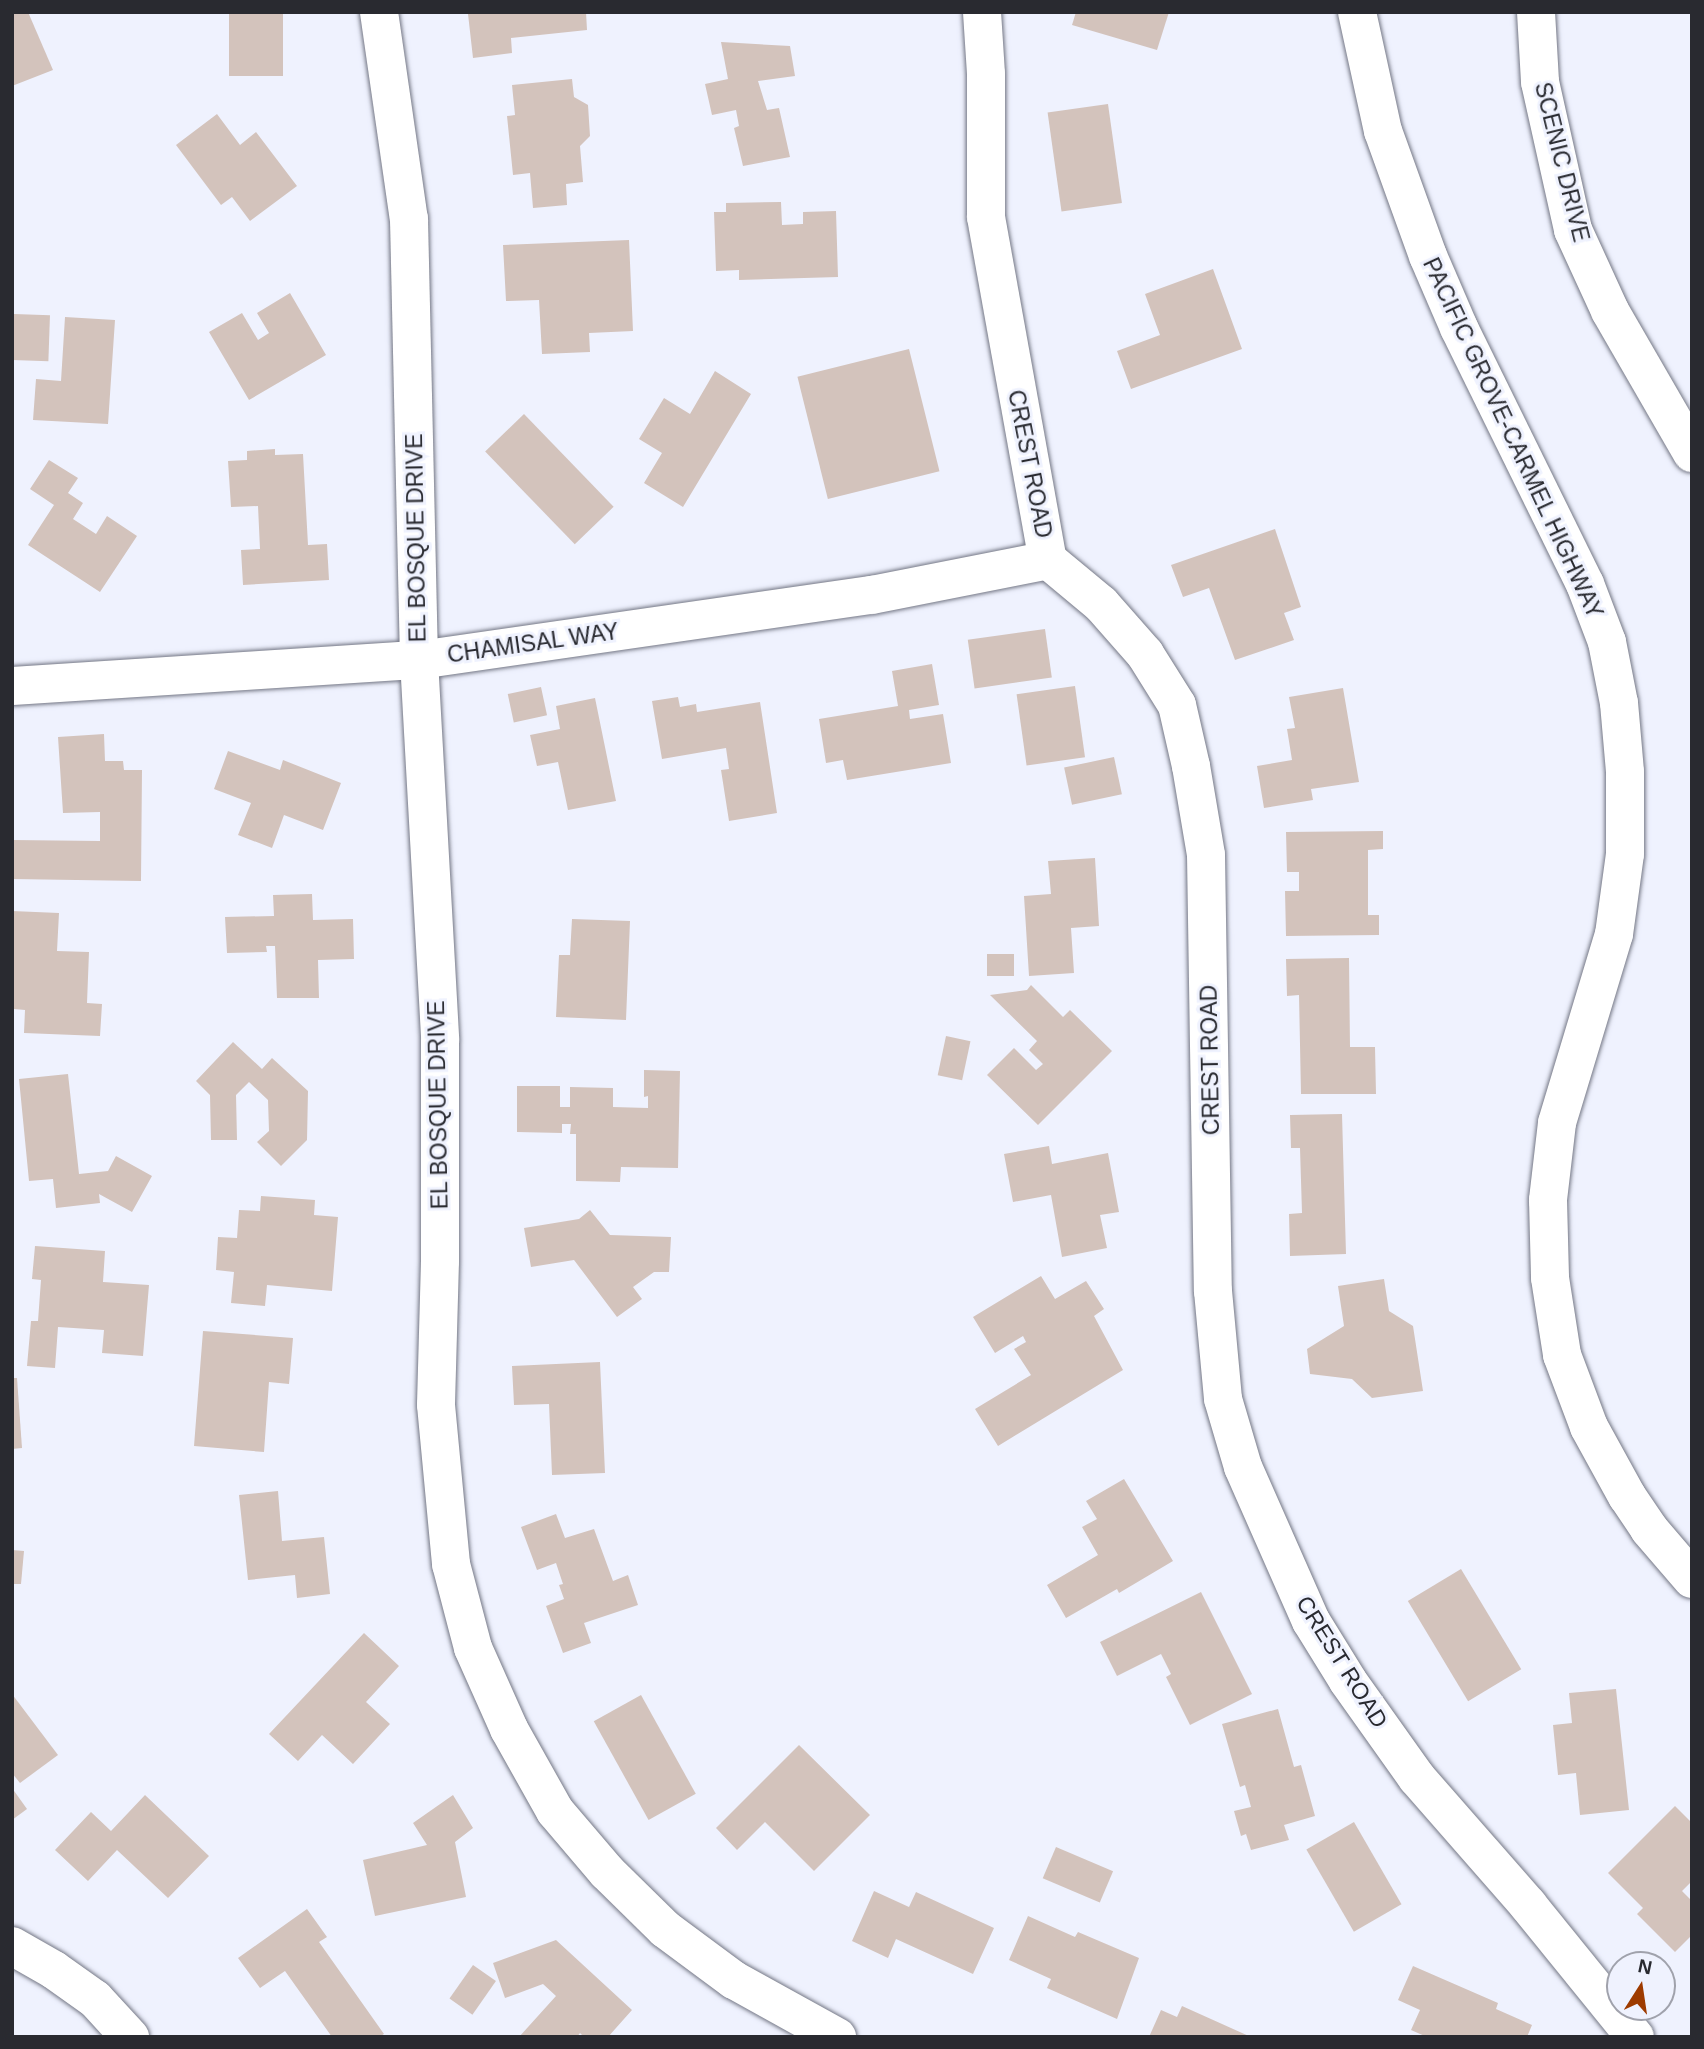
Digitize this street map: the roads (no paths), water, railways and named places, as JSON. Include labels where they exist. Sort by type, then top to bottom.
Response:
[{"type":"street","name":"EL BOSQUE DRIVE","points":[[379,12],[409,219],[419,660],[440,1040],[440,1261],[436,1405],[452,1564],[473,1648],[509,1729],[555,1811],[607,1872],[665,1929],[734,1980],[838,2037]]},
{"type":"street","name":"CREST ROAD","points":[[982,12],[986,74],[986,217],[1018,408],[1048,559],[1101,604],[1144,654],[1177,705],[1191,766],[1206,855],[1213,1291],[1223,1399],[1243,1467],[1311,1621],[1348,1681],[1417,1778],[1528,1905],[1635,2037]]},
{"type":"street","name":"PACIFIC GROVE-CARMEL HIGHWAY","points":[[1357,12],[1383,131],[1428,256],[1465,339],[1585,584],[1607,642],[1619,703],[1625,772],[1625,854],[1614,934],[1558,1123],[1548,1200],[1550,1278],[1562,1355],[1589,1427],[1627,1496],[1692,1579]]},
{"type":"street","name":"SCENIC DRIVE","points":[[1536,12],[1540,82],[1573,230],[1610,311],[1692,453]]},
{"type":"street","name":"CHAMISAL WAY","points":[[12,686],[419,660],[872,595],[1048,559]]},
{"type":"street","points":[[12,1946],[54,1970],[95,2000],[130,2037]]}]
